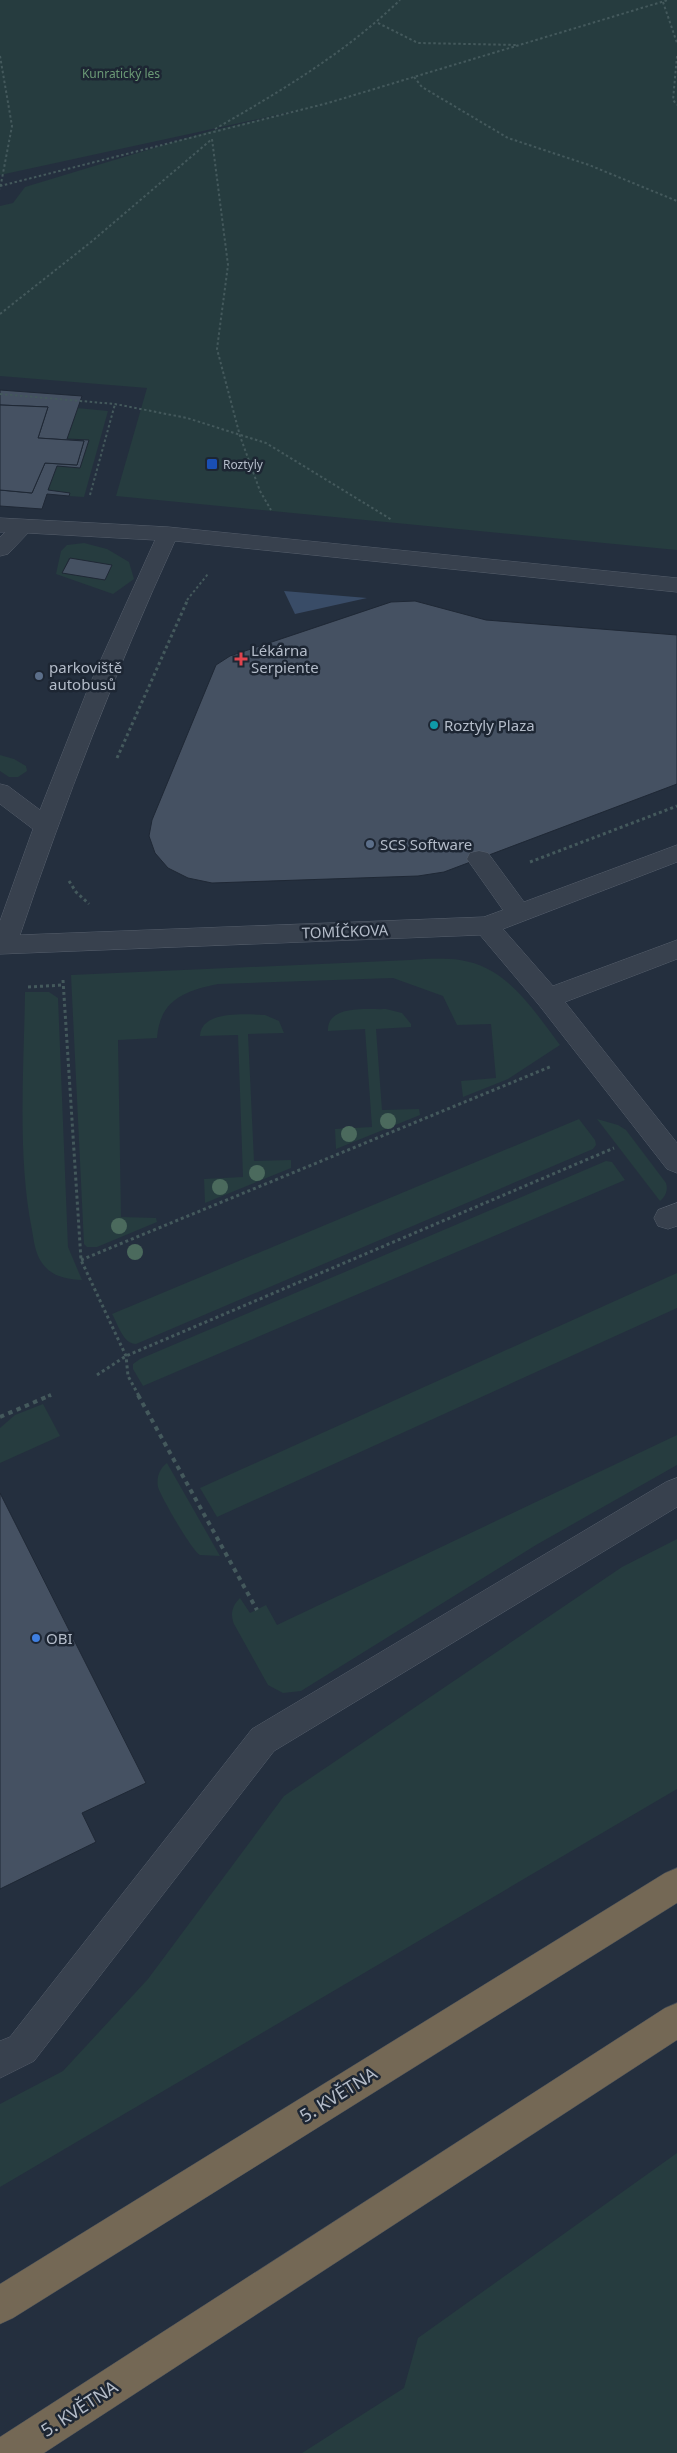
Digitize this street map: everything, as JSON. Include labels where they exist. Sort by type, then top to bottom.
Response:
[{"type":"highway","name":"5. KVĚTNA","points":[[0,2305],[677,1884]]},
{"type":"highway","name":"5. KVĚTNA","points":[[10,2453],[540,2107],[677,2020]]},
{"type":"street","points":[[0,525],[168,534],[677,585]]},
{"type":"street","points":[[0,549],[23,526]]},
{"type":"street","points":[[2,945],[44,825],[134,605],[168,534]]},
{"type":"street","points":[[0,792],[44,825]]},
{"type":"street","name":"TOMÍČKOVA","points":[[2,945],[486,926],[677,853]]},
{"type":"street","points":[[485,868],[520,914]]},
{"type":"street","points":[[486,926],[548,998],[612,1082],[677,1162]]},
{"type":"street","points":[[548,998],[677,949]]},
{"type":"street","points":[[0,2060],[22,2049],[264,1740],[677,1491]]},
{"type":"path","points":[[210,131],[296,81],[378,23],[400,0]]},
{"type":"path","points":[[0,56],[12,126],[0,186],[210,131],[328,103],[666,1],[677,43]]},
{"type":"path","points":[[378,23],[418,43],[521,45]]},
{"type":"path","points":[[677,56],[673,100],[677,105]]},
{"type":"path","points":[[414,78],[422,87],[508,138],[589,164],[677,201]]},
{"type":"path","points":[[210,131],[228,265],[217,349],[240,436],[260,491],[275,516]]},
{"type":"path","points":[[0,314],[91,242],[212,139]]},
{"type":"path","points":[[0,394],[116,404],[187,418],[266,443],[394,520]]},
{"type":"path","points":[[92,490],[116,404]]},
{"type":"path","points":[[116,759],[190,594],[207,574],[216,570]]},
{"type":"path","points":[[485,868],[516,868],[677,806]]},
{"type":"path","points":[[67,878],[76,892],[96,908]]},
{"type":"path","points":[[76,892],[62,984],[81,1260],[126,1356],[128,1376],[256,1610]]},
{"type":"path","points":[[28,987],[62,984]]},
{"type":"path","points":[[81,1260],[446,1111],[552,1066],[558,1060]]},
{"type":"path","points":[[97,1375],[126,1356],[614,1148]]},
{"type":"path","points":[[0,1416],[53,1394]]},
{"type":"green space","name":"Kunratický les","points":[[0,0],[677,0],[677,550],[116,496],[147,388],[0,376],[0,206],[13,203],[25,187],[210,131],[309,108],[0,175]]},
{"type":"green space","points":[[77,408],[108,411],[84,497],[69,496],[70,493],[48,490],[57,466],[80,468],[88,440],[67,439]]},
{"type":"green space","points":[[84,543],[107,549],[129,562],[134,579],[113,594],[56,574],[61,551],[67,545]],"holes":[[[69,558],[111,565],[104,580],[62,573]]]},
{"type":"green space","points":[[0,755],[14,759],[26,766],[27,771],[18,777],[9,777],[0,771]]},
{"type":"green space","points":[[441,959],[460,960],[477,964],[492,971],[506,981],[529,1005],[560,1045],[508,1079],[463,1097],[461,1081],[496,1078],[491,1024],[457,1025],[443,996],[393,978],[218,984],[185,994],[176,999],[163,1015],[157,1038],[118,1040],[121,1217],[156,1218],[157,1222],[97,1247],[87,1247],[84,1244],[71,975]]},
{"type":"green space","points":[[25,992],[49,992],[58,998],[68,1247],[82,1280],[70,1279],[55,1274],[42,1263],[35,1247],[27,1202],[22,1112]]},
{"type":"green space","points":[[359,1009],[386,1009],[402,1013],[411,1024],[411,1027],[376,1029],[382,1110],[419,1109],[420,1115],[336,1149],[335,1129],[372,1127],[365,1029],[328,1031],[329,1022],[341,1012]]},
{"type":"green space","points":[[226,1015],[265,1015],[279,1021],[284,1033],[248,1034],[254,1161],[291,1160],[291,1168],[205,1203],[204,1179],[243,1177],[238,1035],[200,1036],[202,1028],[208,1022]]},
{"type":"green space","points":[[579,1119],[595,1140],[596,1145],[593,1149],[136,1344],[131,1343],[124,1337],[112,1314]]},
{"type":"green space","points":[[597,1119],[618,1125],[626,1130],[666,1183],[666,1193],[660,1201]]},
{"type":"green space","points":[[606,1161],[612,1162],[625,1180],[143,1386],[133,1369],[133,1364],[140,1359]]},
{"type":"green space","points":[[677,1273],[677,1308],[217,1517],[200,1488]]},
{"type":"green space","points":[[43,1404],[60,1436],[0,1463],[0,1428],[15,1415]]},
{"type":"green space","points":[[677,1435],[677,1465],[536,1545],[301,1691],[283,1693],[268,1685],[234,1624],[232,1610],[240,1598],[250,1613],[266,1605],[277,1625]]},
{"type":"green space","points":[[167,1463],[220,1556],[200,1555],[190,1544],[170,1512],[158,1487],[159,1473]]},
{"type":"green space","points":[[677,1539],[677,1789],[0,2187],[0,2104],[63,2071],[148,1979],[284,1796],[622,1567]]},
{"type":"green space","points":[[677,2153],[677,2453],[302,2453],[404,2388],[418,2338]]},
{"type":"water","points":[[284,591],[367,598],[295,614]]},
{"type":"building","points":[[0,390],[82,396],[67,439],[89,440],[80,468],[57,466],[48,490],[70,493],[69,496],[47,494],[42,509],[0,506],[0,490],[32,493],[45,463],[77,465],[84,441],[38,438],[48,407],[0,405]]},
{"type":"building","points":[[0,405],[48,407],[38,438],[84,441],[77,465],[45,463],[32,493],[0,490]]},
{"type":"building","points":[[70,558],[112,565],[105,580],[62,573]]},
{"type":"building","name":"Roztyly Plaza","points":[[415,601],[486,620],[677,635],[677,784],[444,872],[418,876],[212,883],[188,878],[168,868],[155,853],[149,836],[152,820],[216,665],[230,656],[391,602]]},
{"type":"building","name":"OBI","points":[[0,1493],[146,1783],[82,1813],[96,1842],[0,1889]]},
{"type":"place","name":"Roztyly","points":[[212,464]]},
{"type":"place","name":"Lékárna Serpiente","points":[[241,659]]},
{"type":"place","name":"parkoviště autobusů","points":[[39,676]]},
{"type":"place","name":"Roztyly Plaza","points":[[434,725]]},
{"type":"place","name":"SCS Software","points":[[370,844]]},
{"type":"place","name":"OBI","points":[[36,1638]]}]
